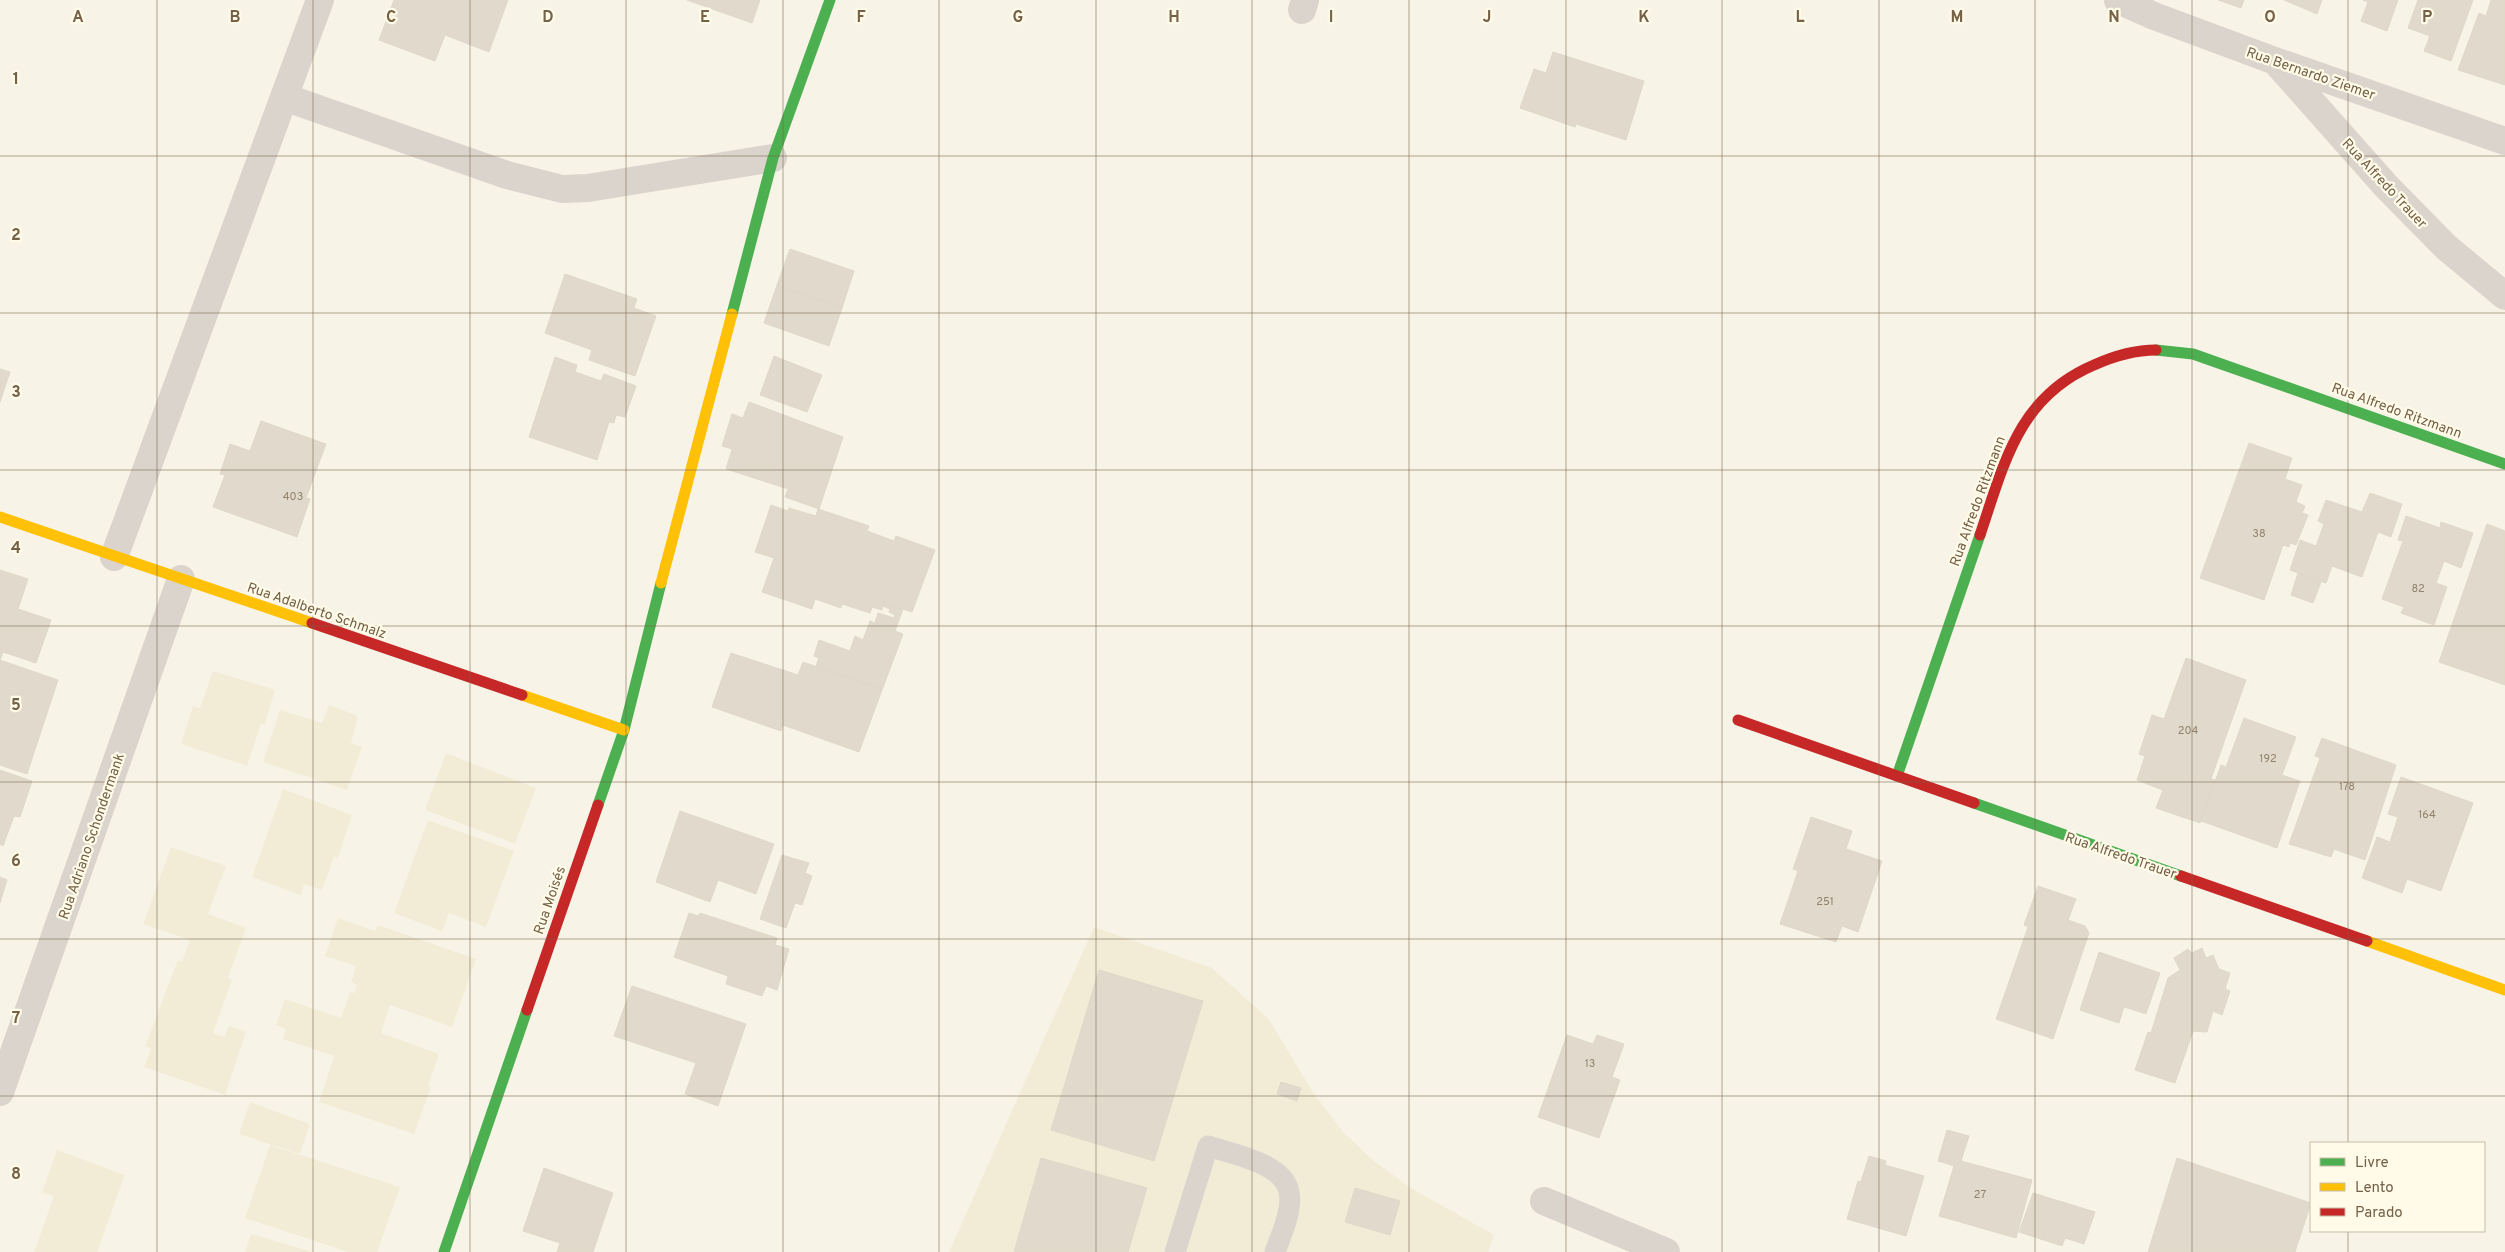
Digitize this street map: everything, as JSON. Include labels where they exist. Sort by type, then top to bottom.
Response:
[{"type":"street","points":[[114,557],[320,0]]},
{"type":"street","name":"Rua Moisés","points":[[444,1252],[624,730],[668,554],[773,158],[830,0]]},
{"type":"street","name":"Rua Bernardo Ziemer","points":[[2118,0],[2154,16],[2275,61],[2505,140]]},
{"type":"street","name":"Rua Alfredo Trauer","points":[[2275,61],[2386,186],[2439,240],[2505,296]]},
{"type":"street","points":[[284,97],[507,175],[562,189],[588,188],[773,158]]},
{"type":"street","name":"Rua Alfredo Ritzmann","points":[[1897,776],[2010,448],[2025,420],[2045,396],[2074,374],[2137,351],[2165,350],[2193,354],[2505,464]]},
{"type":"street","name":"Rua Adalberto Schmalz","points":[[0,517],[624,730]]},
{"type":"street","name":"Rua Adriano Schondermank","points":[[0,1092],[181,579]]},
{"type":"street","name":"Rua Alfredo Trauer","points":[[1738,720],[2505,990]]},
{"type":"street","points":[[1544,1201],[1666,1252]]},
{"type":"lane","points":[[1175,1252],[1208,1146],[1269,1167],[1287,1185],[1289,1202],[1275,1252]]},
{"type":"shaded area","points":[[213,671],[275,690],[265,724],[261,724],[247,766],[181,744],[193,706],[200,708]]},
{"type":"shaded area","points":[[329,705],[358,716],[351,743],[362,747],[347,790],[263,762],[280,710],[322,723]]},
{"type":"shaded area","points":[[446,753],[536,788],[515,844],[425,810]]},
{"type":"shaded area","points":[[283,789],[352,815],[338,858],[334,857],[322,890],[304,884],[301,895],[252,877]]},
{"type":"shaded area","points":[[428,820],[514,851],[486,927],[449,913],[442,931],[394,913]]},
{"type":"shaded area","points":[[171,847],[226,866],[208,914],[246,928],[228,978],[232,980],[213,1033],[224,1037],[229,1026],[246,1032],[225,1095],[144,1067],[151,1048],[145,1046],[178,960],[182,962],[190,940],[143,924]]},
{"type":"shaded area","points":[[338,918],[375,931],[378,925],[476,959],[452,1027],[390,1005],[381,1033],[439,1054],[428,1086],[431,1087],[414,1134],[319,1102],[334,1056],[283,1039],[286,1029],[276,1025],[285,999],[341,1018],[350,992],[354,993],[357,985],[351,982],[356,966],[325,956]]},
{"type":"shaded area","points":[[1094,927],[1212,968],[1268,1018],[1314,1094],[1344,1133],[1374,1161],[1411,1188],[1494,1235],[1488,1252],[949,1252]]},
{"type":"shaded area","points":[[250,1102],[310,1124],[300,1154],[239,1134]]},
{"type":"shaded area","points":[[270,1145],[400,1187],[377,1252],[348,1252],[245,1218]]},
{"type":"shaded area","points":[[57,1150],[125,1175],[97,1252],[34,1252],[54,1196],[42,1192]]},
{"type":"shaded area","points":[[251,1234],[296,1247],[312,1252],[245,1252]]},
{"type":"building","points":[[394,0],[508,0],[489,52],[445,35],[435,61],[379,40]]},
{"type":"building","points":[[687,0],[760,0],[752,23]]},
{"type":"building","points":[[2218,0],[2244,0],[2241,8]]},
{"type":"building","points":[[2284,0],[2322,0],[2317,14]]},
{"type":"building","points":[[2363,0],[2398,0],[2387,31],[2361,21],[2368,2]]},
{"type":"building","points":[[2418,0],[2473,0],[2451,61],[2424,51],[2430,36],[2408,28]]},
{"type":"building","points":[[2491,0],[2505,0],[2505,85],[2458,70],[2479,13],[2486,16]]},
{"type":"building","points":[[1553,52],[1644,81],[1626,140],[1576,124],[1575,127],[1520,108],[1534,69],[1546,73]]},
{"type":"building","points":[[790,249],[854,271],[842,308],[777,285]]},
{"type":"building","points":[[565,274],[637,299],[634,308],[656,316],[635,376],[589,360],[592,350],[545,333]]},
{"type":"building","points":[[777,285],[842,308],[829,346],[764,323]]},
{"type":"building","points":[[774,356],[822,375],[807,412],[760,395]]},
{"type":"building","points":[[555,357],[577,365],[575,372],[601,381],[604,374],[636,386],[625,417],[616,415],[614,423],[609,422],[597,460],[529,437]]},
{"type":"building","points":[[0,369],[10,372],[0,402]]},
{"type":"building","points":[[749,402],[843,437],[819,509],[785,497],[788,489],[726,469],[732,449],[722,446],[732,414],[743,418]]},
{"type":"building","points":[[261,421],[326,444],[306,498],[310,499],[297,537],[213,507],[225,475],[220,474],[230,444],[250,451]]},
{"type":"building","points":[[2249,443],[2292,458],[2285,479],[2302,485],[2296,502],[2305,506],[2302,513],[2308,515],[2296,545],[2290,543],[2289,547],[2283,545],[2264,600],[2200,578]]},
{"type":"building","points":[[2370,493],[2402,504],[2391,537],[2378,532],[2362,577],[2332,566],[2326,583],[2290,570],[2300,540],[2316,546],[2324,524],[2318,521],[2326,500],[2362,512]]},
{"type":"building","points":[[771,505],[788,511],[789,508],[816,516],[818,509],[869,526],[867,531],[894,541],[896,536],[935,550],[912,612],[884,603],[882,610],[872,607],[870,613],[842,604],[841,608],[815,599],[812,609],[762,592],[774,558],[755,552]]},
{"type":"building","points":[[2406,516],[2440,528],[2441,522],[2473,533],[2461,568],[2444,561],[2436,583],[2447,587],[2434,625],[2401,613],[2404,607],[2382,599],[2403,541],[2398,540]]},
{"type":"building","points":[[2487,524],[2505,531],[2505,685],[2439,662]]},
{"type":"building","points":[[0,570],[28,579],[18,609],[51,620],[36,663],[3,652],[0,660]]},
{"type":"building","points":[[2298,573],[2321,582],[2313,603],[2291,595]]},
{"type":"building","points":[[884,603],[903,609],[895,631],[903,634],[882,690],[816,666],[819,658],[814,656],[819,640],[850,651],[855,636],[863,640],[870,621],[875,623],[878,613],[894,618],[895,615],[889,612],[890,609],[883,606]]},
{"type":"building","points":[[731,653],[798,675],[803,662],[882,690],[859,752],[783,725],[781,731],[712,707]]},
{"type":"building","points":[[2186,658],[2246,680],[2211,779],[2215,780],[2200,823],[2156,808],[2163,790],[2137,780],[2145,756],[2139,754],[2152,715],[2164,719]]},
{"type":"building","points":[[0,660],[58,680],[27,774],[0,765]]},
{"type":"building","points":[[2244,718],[2296,737],[2282,775],[2300,781],[2277,848],[2201,821],[2221,765],[2226,767]]},
{"type":"building","points":[[2322,738],[2396,765],[2365,860],[2334,849],[2331,857],[2289,844],[2320,758],[2315,756]]},
{"type":"building","points":[[0,770],[32,781],[20,817],[14,816],[3,846],[0,844]]},
{"type":"building","points":[[2401,777],[2473,803],[2441,891],[2407,879],[2402,893],[2362,878],[2377,837],[2390,842],[2398,817],[2388,814]]},
{"type":"building","points":[[680,811],[774,844],[756,894],[718,880],[710,902],[656,882]]},
{"type":"building","points":[[1811,817],[1852,831],[1846,849],[1882,861],[1858,932],[1842,926],[1836,942],[1780,924],[1798,871],[1793,869]]},
{"type":"building","points":[[782,855],[809,863],[805,873],[812,876],[802,905],[795,903],[786,928],[760,919]]},
{"type":"building","points":[[0,877],[7,880],[0,903]]},
{"type":"building","points":[[2038,886],[2076,899],[2068,920],[2085,926],[2089,933],[2053,1039],[1996,1019],[2028,927],[2024,925]]},
{"type":"building","points":[[689,913],[698,916],[700,913],[777,938],[775,945],[789,949],[777,990],[766,986],[762,996],[726,984],[728,976],[674,957]]},
{"type":"building","points":[[2202,948],[2206,958],[2213,955],[2219,969],[2230,973],[2225,989],[2230,991],[2222,1015],[2213,1011],[2207,1032],[2193,1031],[2175,1083],[2135,1070],[2148,1032],[2151,1033],[2168,978],[2180,970],[2174,958],[2188,949],[2192,953]]},
{"type":"building","points":[[2099,952],[2160,973],[2146,1014],[2124,1007],[2119,1023],[2080,1010]]},
{"type":"building","points":[[1099,970],[1203,1001],[1154,1161],[1051,1130]]},
{"type":"building","points":[[632,986],[746,1024],[718,1106],[685,1094],[696,1063],[614,1036]]},
{"type":"building","points":[[1567,1035],[1593,1044],[1597,1035],[1624,1044],[1612,1077],[1620,1080],[1599,1138],[1538,1117]]},
{"type":"building","points":[[1281,1082],[1301,1088],[1297,1101],[1277,1094]]},
{"type":"building","points":[[1947,1130],[1969,1136],[1961,1161],[2032,1180],[2016,1238],[1939,1216],[1954,1166],[1938,1161]]},
{"type":"building","points":[[1869,1156],[1886,1161],[1885,1165],[1924,1176],[1906,1236],[1847,1219],[1858,1181],[1861,1182]]},
{"type":"building","points":[[1041,1158],[1147,1188],[1128,1252],[1014,1252]]},
{"type":"building","points":[[2177,1158],[2310,1203],[2295,1252],[2148,1252]]},
{"type":"building","points":[[544,1168],[613,1193],[593,1252],[557,1252],[560,1243],[523,1231]]},
{"type":"building","points":[[1355,1188],[1400,1201],[1390,1235],[1345,1222]]},
{"type":"building","points":[[2033,1193],[2095,1212],[2084,1244],[2065,1238],[2062,1246],[2019,1232]]},
{"type":"traffic: fast","points":[[732,314],[773,158],[830,0]]},
{"type":"traffic: fast","points":[[2156,350],[2193,354],[2505,464]]},
{"type":"traffic: fast","points":[[1897,776],[1980,535]]},
{"type":"traffic: fast","points":[[598,805],[624,730],[661,583]]},
{"type":"traffic: fast","points":[[1974,803],[2181,876]]},
{"type":"traffic: fast","points":[[444,1252],[527,1010]]},
{"type":"traffic: slow","points":[[661,583],[732,314]]},
{"type":"traffic: slow","points":[[0,517],[312,623]]},
{"type":"traffic: slow","points":[[522,695],[624,730]]},
{"type":"traffic: slow","points":[[2367,941],[2505,990]]},
{"type":"traffic: jam","points":[[1980,535],[1997,483],[2018,435],[2031,414],[2048,395],[2068,379],[2094,365],[2132,352],[2156,350]]},
{"type":"traffic: jam","points":[[312,623],[522,695]]},
{"type":"traffic: jam","points":[[1738,720],[1974,803]]},
{"type":"traffic: jam","points":[[527,1010],[598,805]]},
{"type":"traffic: jam","points":[[2181,876],[2367,941]]}]
